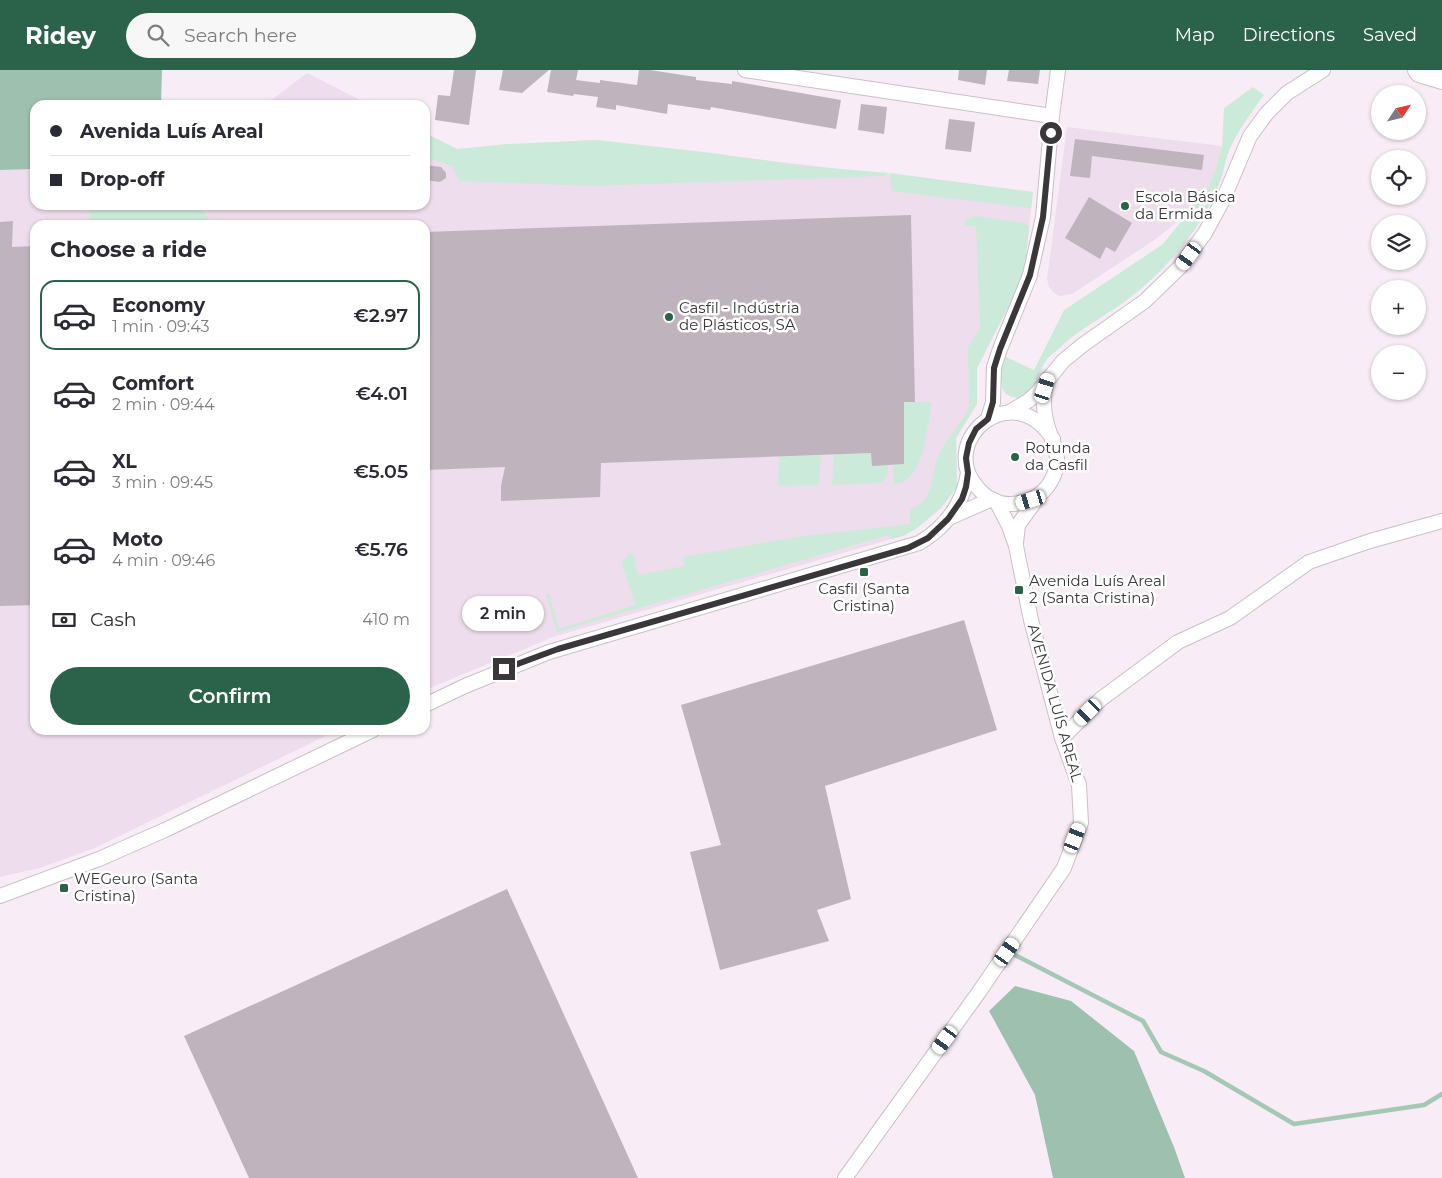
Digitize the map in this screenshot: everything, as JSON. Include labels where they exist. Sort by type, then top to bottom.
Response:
[{"type":"main road","points":[[1417,70],[1419,73],[1442,80]]},
{"type":"street","points":[[745,70],[1052,116]]},
{"type":"street","points":[[988,419],[993,402],[994,368],[1030,275],[1043,217],[1058,70]]},
{"type":"street","points":[[430,703],[465,686],[549,652],[908,548],[928,538],[948,519],[962,499],[968,473],[966,458],[969,443],[976,429],[988,419],[1008,412],[1028,401],[1038,392],[1063,361],[1145,301],[1180,267],[1205,233],[1223,200],[1250,136],[1266,113],[1287,93],[1323,70]]},
{"type":"street","points":[[968,473],[978,488],[994,500],[1008,504],[1019,504],[1031,500],[1041,494],[1051,483],[1056,469],[1057,454],[1044,409],[1045,388],[1049,377]]},
{"type":"street","points":[[1008,412],[1022,414],[1035,419],[1046,428],[1053,440]]},
{"type":"street","name":"AVENIDA LUÍS AREAL","points":[[1016,546],[1018,526],[1041,494]]},
{"type":"street","points":[[948,519],[968,508],[994,500]]},
{"type":"street","name":"AVENIDA LUÍS AREAL","points":[[845,1178],[979,992],[1064,868],[1081,823],[1079,786],[1062,738],[1031,620],[1016,546],[1009,526],[994,500]]},
{"type":"street","points":[[1062,738],[1101,699],[1178,642],[1230,618],[1309,562],[1370,540],[1442,522]]},
{"type":"street","points":[[0,896],[99,860],[362,735]]},
{"type":"shaded area","points":[[307,73],[360,100],[272,100]]},
{"type":"shaded area","name":"Escola Básica da Ermida","points":[[1067,127],[1222,146],[1208,187],[1188,213],[1156,239],[1072,294],[1060,296],[1049,287],[1047,279]]},
{"type":"shaded area","points":[[430,136],[457,149],[596,140],[1033,192],[1024,276],[977,368],[977,404],[956,438],[957,487],[941,508],[917,528],[905,535],[553,637],[430,688],[430,220],[30,220],[30,735],[328,735],[97,847],[40,868],[0,877],[0,170],[30,169],[30,210],[430,210]]},
{"type":"green space","points":[[0,70],[162,70],[161,100],[30,100],[30,169],[0,170]]},
{"type":"green space","points":[[1253,87],[1264,95],[1244,123],[1228,153],[1219,186],[1210,205],[1178,251],[1139,291],[1077,333],[1049,357],[1031,391],[1020,398],[1007,394],[1001,385],[1004,356],[1034,370],[1064,310],[1163,244],[1208,187],[1214,174],[1222,146],[1224,108]]},
{"type":"green space","points":[[430,136],[457,149],[507,144],[596,140],[805,166],[890,173],[884,176],[591,186],[459,181],[452,166],[430,159]]},
{"type":"green space","points":[[890,173],[1033,192],[1031,208],[891,191]]},
{"type":"green space","points":[[89,210],[202,210],[208,220],[90,220]]},
{"type":"green space","points":[[975,216],[1025,223],[1029,227],[1024,276],[977,368],[977,404],[956,438],[957,487],[941,508],[917,528],[905,535],[892,539],[889,535],[557,632],[546,594],[549,593],[559,629],[635,605],[622,562],[628,554],[633,553],[638,575],[685,566],[683,557],[796,537],[910,524],[910,510],[927,496],[941,450],[969,407],[968,347],[980,329],[976,226],[964,225],[965,220]]},
{"type":"green space","points":[[904,402],[931,402],[931,409],[918,466],[912,475],[904,481],[894,484],[893,465]]},
{"type":"green space","points":[[834,453],[871,453],[888,465],[888,473],[882,483],[832,485]]},
{"type":"green space","points":[[821,454],[819,485],[778,486],[779,455]]},
{"type":"green space","points":[[1015,986],[1071,1001],[1134,1051],[1185,1178],[1053,1178],[1035,1095],[989,1011]]},
{"type":"building","points":[[454,70],[476,70],[469,125],[435,120],[438,95],[450,96]]},
{"type":"building","points":[[503,70],[549,70],[522,93],[499,90]]},
{"type":"building","points":[[551,70],[578,70],[576,80],[600,83],[600,80],[637,85],[639,70],[650,70],[696,77],[696,80],[732,84],[732,81],[841,100],[836,129],[711,107],[710,110],[668,104],[667,114],[616,105],[616,110],[596,107],[598,97],[547,92]]},
{"type":"building","points":[[959,70],[987,70],[985,85],[958,80]]},
{"type":"building","points":[[1009,70],[1040,70],[1038,84],[1007,81]]},
{"type":"building","points":[[861,104],[887,107],[884,134],[858,130]]},
{"type":"building","points":[[949,119],[975,122],[971,152],[945,149]]},
{"type":"building","points":[[1075,139],[1204,155],[1202,170],[1092,156],[1090,178],[1070,176]]},
{"type":"building","points":[[430,166],[441,167],[446,173],[446,178],[440,182],[430,181]]},
{"type":"building","points":[[1089,197],[1132,223],[1115,252],[1106,247],[1100,259],[1065,238]]},
{"type":"building","name":"Casfil - Indústria de Plásticos, SA","points":[[911,215],[915,402],[904,402],[904,464],[872,466],[871,453],[601,463],[600,497],[501,501],[501,486],[505,467],[430,470],[430,232]]},
{"type":"building","points":[[13,221],[12,247],[30,246],[30,605],[0,606],[0,222]]},
{"type":"building","points":[[964,620],[997,730],[825,786],[851,899],[817,910],[829,941],[720,970],[690,852],[721,845],[681,705]]},
{"type":"building","points":[[507,889],[638,1178],[249,1178],[184,1036]]},
{"type":"waterway","points":[[1011,953],[1143,1021],[1161,1052],[1204,1071],[1294,1124],[1424,1105],[1442,1094]]},
{"type":"place","name":"Escola Básica da Ermida","points":[[1125,206]]},
{"type":"place","name":"Casfil - Indústria de Plásticos, SA","points":[[669,317]]},
{"type":"place","name":"Rotunda da Casfil","points":[[1015,457]]},
{"type":"place","name":"Casfil (Santa Cristina)","points":[[864,572]]},
{"type":"place","name":"Avenida Luís Areal 2 (Santa Cristina)","points":[[1019,590]]},
{"type":"place","name":"WEGeuro (Santa Cristina)","points":[[64,888]]},
{"type":"route","points":[[504,669],[558,649],[908,548],[928,538],[948,519],[962,499],[968,473],[966,458],[969,443],[976,429],[988,419],[993,402],[994,368],[1030,275],[1043,217],[1051,133]]}]
